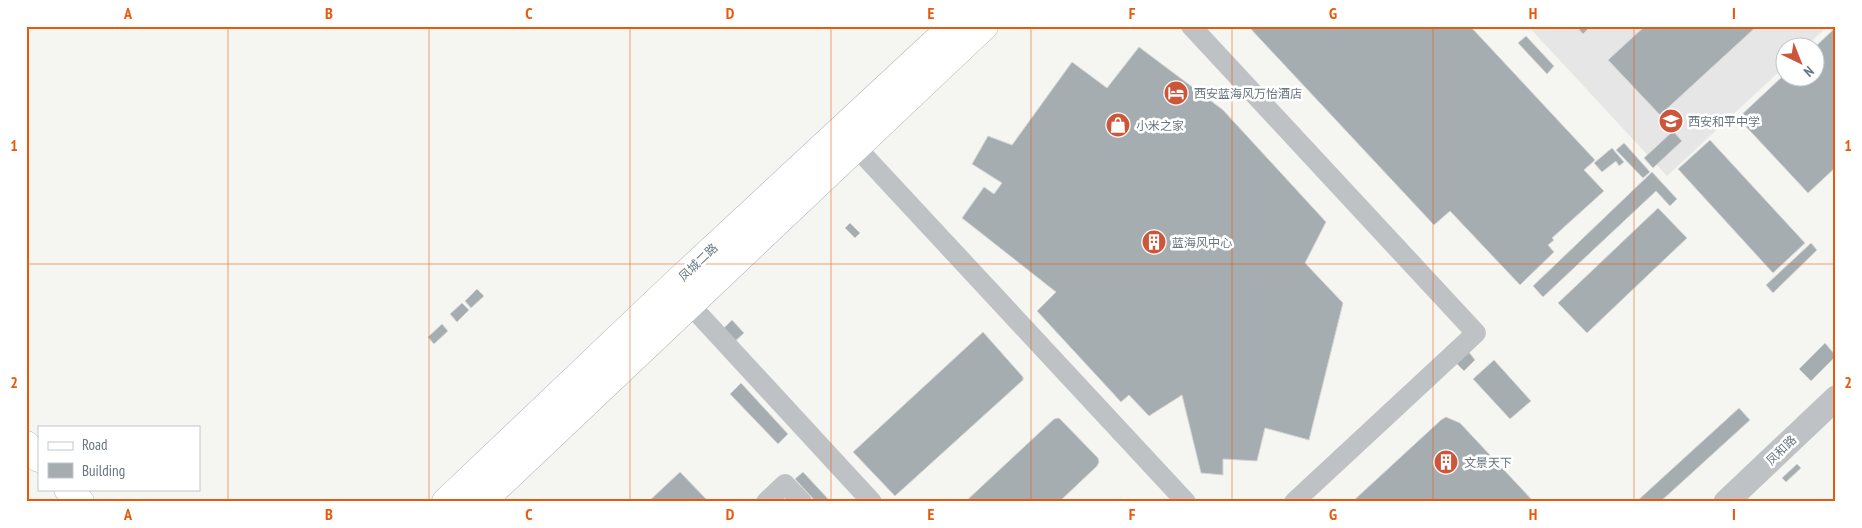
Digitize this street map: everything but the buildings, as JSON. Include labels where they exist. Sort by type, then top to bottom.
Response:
[{"type":"main road","name":"凤城二路","points":[[480,502],[681,295],[953,26]]},
{"type":"main road","name":"凤城二路","points":[[446,502],[681,295],[856,147],[984,26]]},
{"type":"main road","points":[[26,445],[38,457]]},
{"type":"main road","points":[[69,490],[80,502]]},
{"type":"street","points":[[1191,26],[1476,333],[1294,502]]},
{"type":"street","points":[[856,147],[1186,502]]},
{"type":"street","points":[[681,295],[872,502]]},
{"type":"street","name":"凤和路","points":[[1726,502],[1836,398]]},
{"type":"street","points":[[766,502],[785,484],[802,502]]},
{"type":"shaded area","name":"西安和平中学","points":[[1528,26],[1828,26],[1815,38],[1774,38],[1774,76],[1667,176]]},
{"type":"place","name":"西安蓝海风万怡酒店","points":[[1176,93]]},
{"type":"place","name":"西安和平中学","points":[[1671,121]]},
{"type":"place","name":"小米之家","points":[[1118,125]]},
{"type":"place","name":"蓝海风中心","points":[[1154,242]]},
{"type":"place","name":"文景天下","points":[[1446,462]]}]
